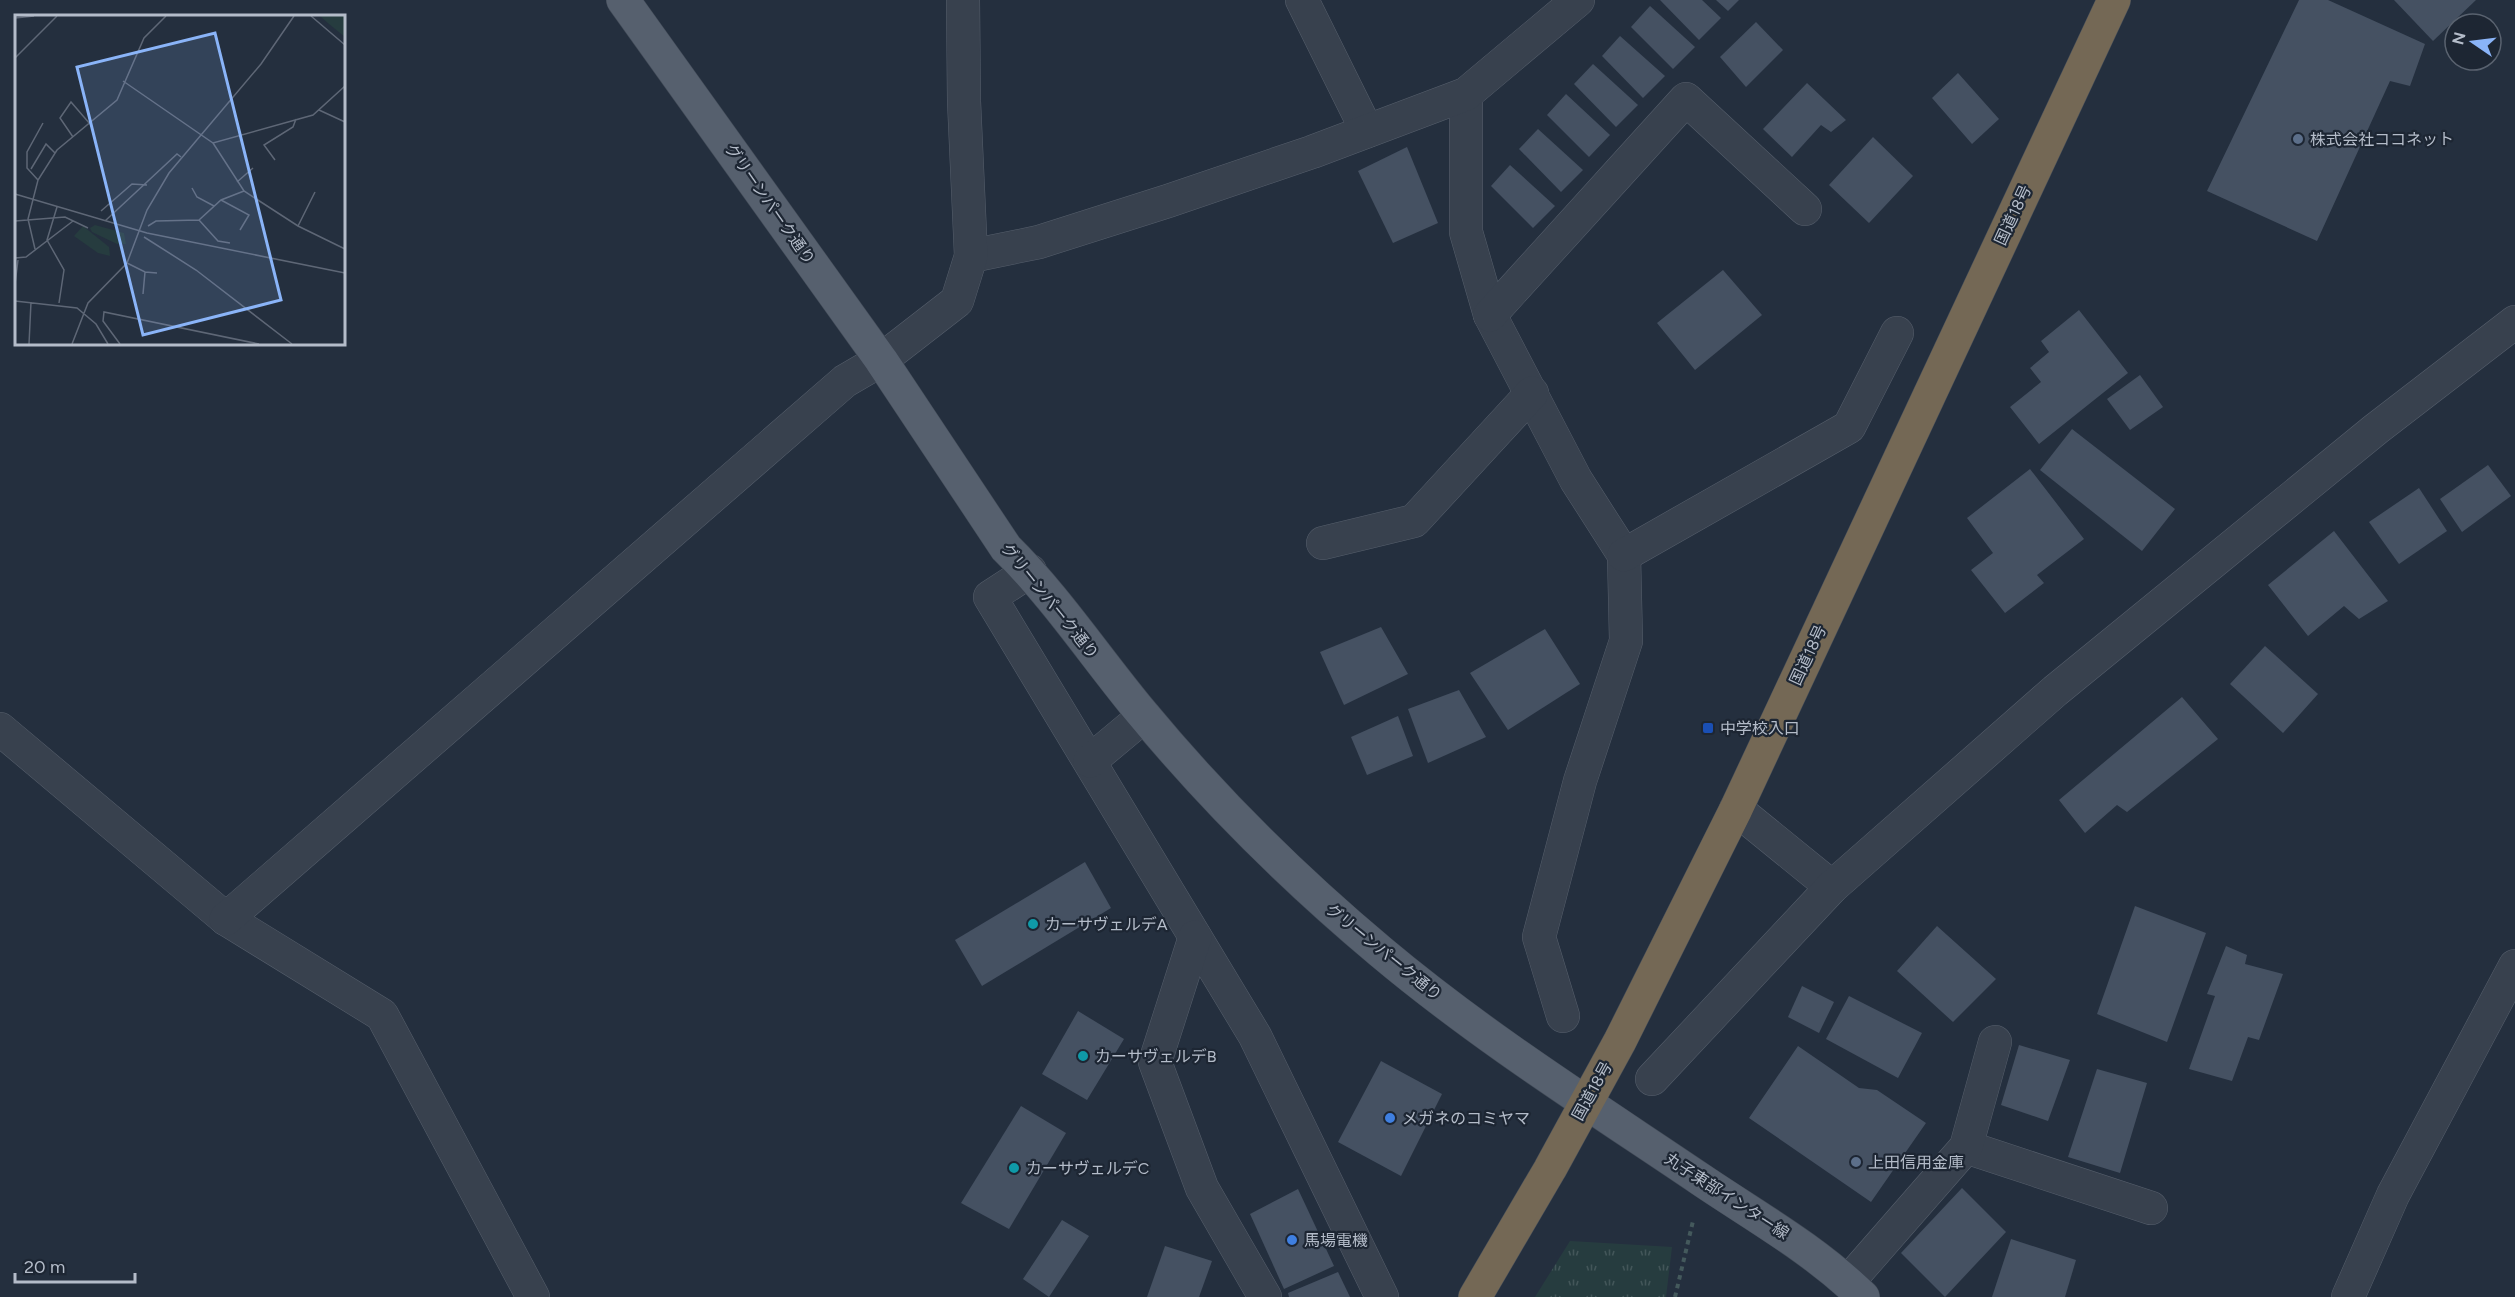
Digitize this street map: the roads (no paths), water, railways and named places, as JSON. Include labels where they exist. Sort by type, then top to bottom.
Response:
[{"type":"highway","name":"国道18号","points":[[1475,1297],[1550,1169],[1620,1041],[1736,808],[2114,0]]},
{"type":"main road","name":"グリーンパーク通り","points":[[623,0],[881,360],[1006,548],[1030,571],[1144,716],[1209,788],[1328,907],[1424,987],[1585,1102]]},
{"type":"main road","name":"丸子東部インター線","points":[[1585,1102],[1789,1236],[1823,1260],[1855,1290]]},
{"type":"street","points":[[226,919],[845,381],[881,360],[957,301],[971,256],[964,101],[963,0]]},
{"type":"street","points":[[1302,0],[1367,131]]},
{"type":"street","points":[[971,256],[1039,242],[1290,160],[1466,94],[1578,0]]},
{"type":"street","points":[[1466,94],[1466,232],[1490,315],[1576,480],[1624,555],[1626,641],[1580,781],[1539,937],[1563,1016]]},
{"type":"street","points":[[1490,315],[1686,99],[1805,209]]},
{"type":"street","points":[[1652,1079],[1832,887],[2055,691],[2376,429],[2515,322]]},
{"type":"street","points":[[1624,555],[1849,427],[1897,333]]},
{"type":"street","points":[[1323,543],[1414,521],[1532,393]]},
{"type":"street","points":[[1030,571],[990,597],[1255,1036],[1382,1297]]},
{"type":"street","points":[[1090,761],[1144,716]]},
{"type":"street","points":[[0,729],[226,919],[382,1015],[533,1297]]},
{"type":"street","points":[[1736,808],[1832,887]]},
{"type":"street","points":[[1195,937],[1155,1062],[1202,1188],[1265,1297]]},
{"type":"street","points":[[2348,1297],[2393,1195],[2515,966]]},
{"type":"street","points":[[1855,1290],[1966,1147],[1995,1042]]},
{"type":"street","points":[[1966,1147],[2151,1208]]},
{"type":"place","name":"株式会社ココネット","points":[[2298,139]]},
{"type":"place","name":"中学校入口","points":[[1708,728]]},
{"type":"place","name":"カーサヴェルデA","points":[[1033,924]]},
{"type":"place","name":"カーサヴェルデB","points":[[1083,1056]]},
{"type":"place","name":"メガネのコミヤマ","points":[[1390,1118]]},
{"type":"place","name":"上田信用金庫","points":[[1856,1162]]},
{"type":"place","name":"カーサヴェルデC","points":[[1014,1168]]},
{"type":"place","name":"馬場電機","points":[[1292,1240]]}]
